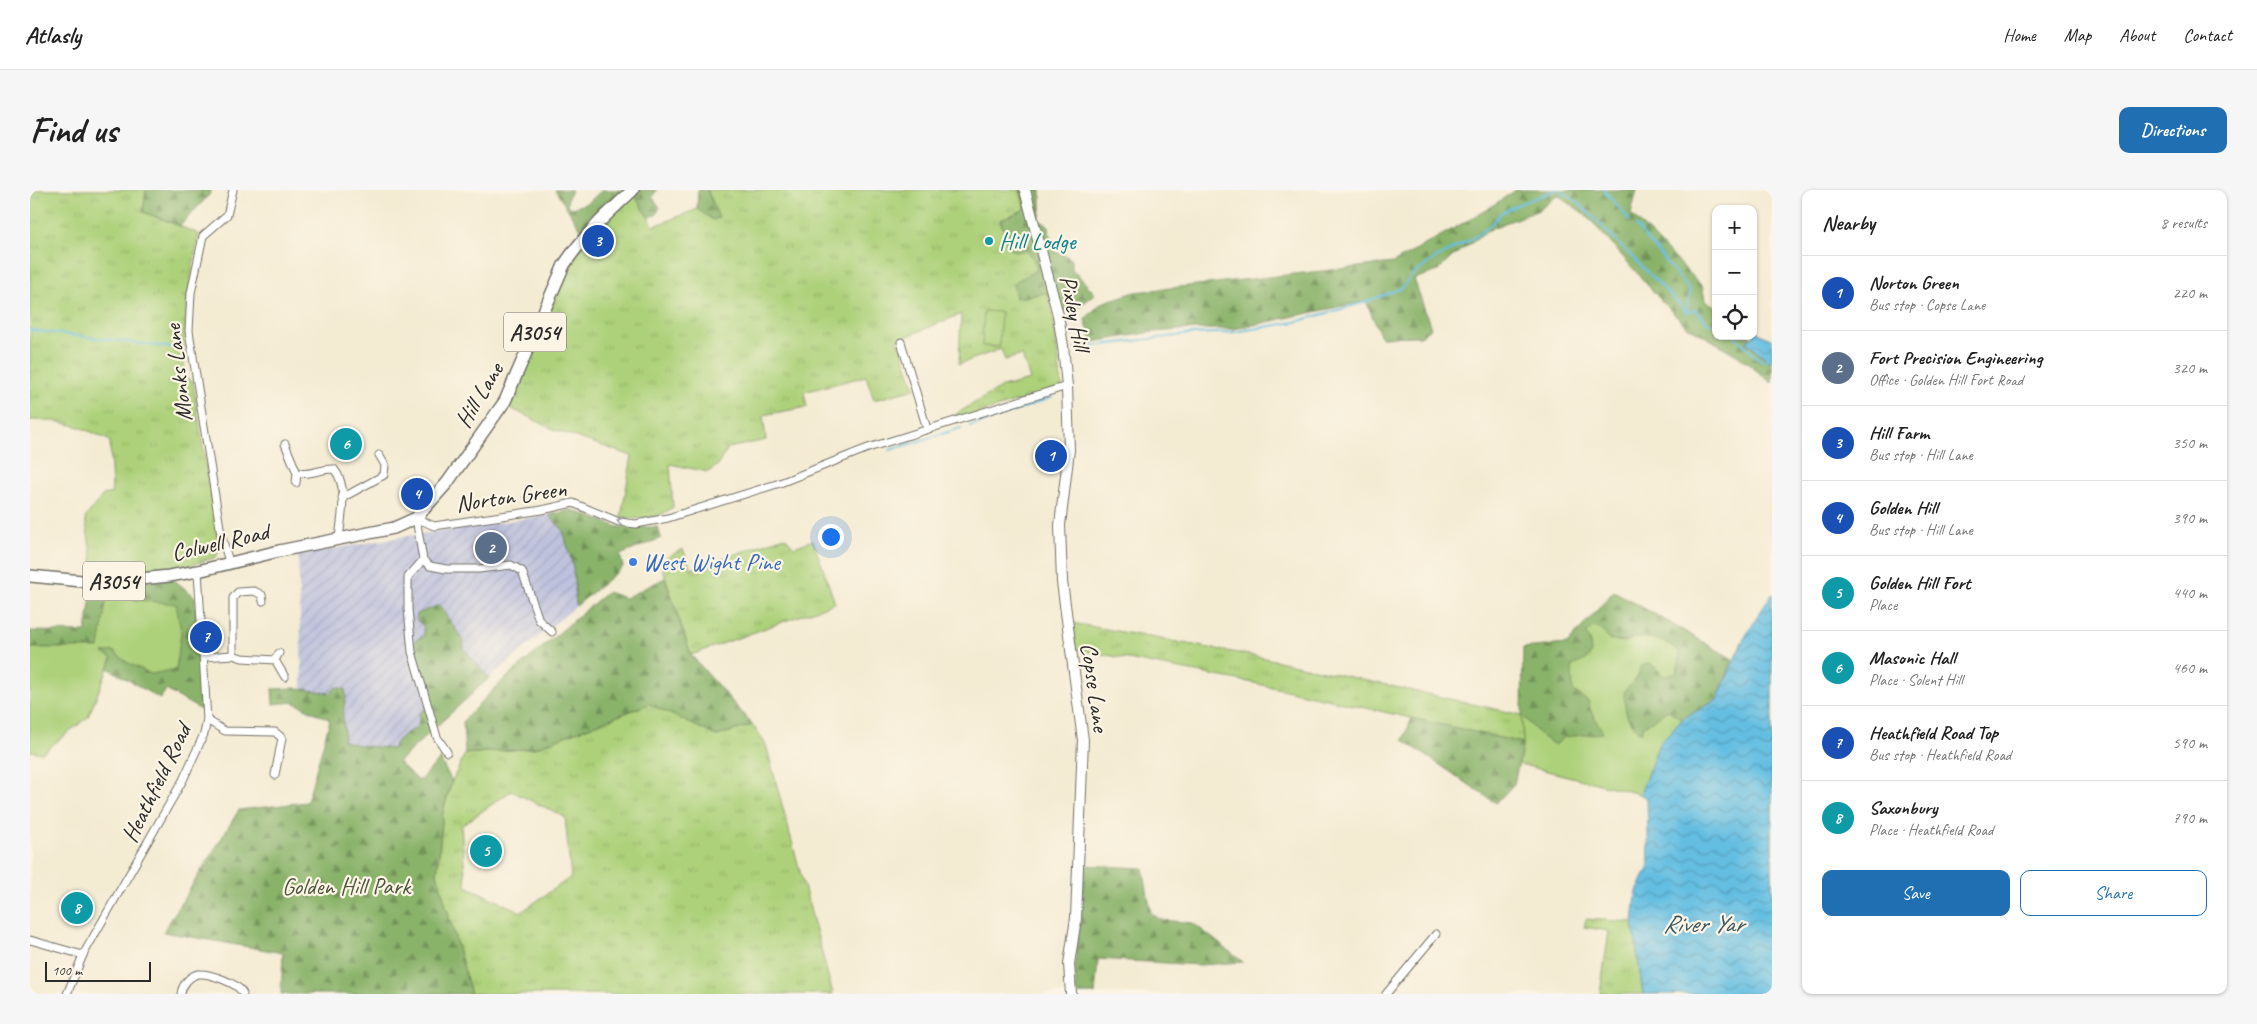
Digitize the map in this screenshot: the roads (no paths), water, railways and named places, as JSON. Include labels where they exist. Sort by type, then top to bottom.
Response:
[{"type":"main road","name":"Hill Lane","points":[[416,518],[447,483],[506,401],[564,265],[576,246],[606,213],[633,190]]},
{"type":"main road","name":"Colwell Road","points":[[30,576],[102,582],[198,571],[229,562],[394,528],[416,518]]},
{"type":"street","name":"Monks Lane","points":[[229,562],[219,526],[189,331],[191,293],[203,236],[227,215],[233,190]]},
{"type":"street","name":"Pixley Hill","points":[[1024,190],[1058,315],[1067,386]]},
{"type":"street","points":[[901,342],[927,429]]},
{"type":"street","name":"Norton Green","points":[[416,518],[434,526],[542,510],[573,503],[620,522],[636,524],[668,518],[780,483],[868,448],[1067,386]]},
{"type":"street","name":"Copse Lane","points":[[1067,386],[1069,450],[1060,525],[1062,582],[1083,740],[1076,918],[1069,964],[1071,994]]},
{"type":"street","points":[[285,444],[297,473],[296,482]]},
{"type":"street","points":[[342,498],[384,475],[385,465],[379,455]]},
{"type":"street","points":[[297,473],[303,474],[327,468],[334,469],[341,477],[342,498],[339,539]]},
{"type":"street","points":[[416,518],[423,560],[430,566],[446,569],[479,569],[511,565],[517,568],[522,571],[539,620],[552,632]]},
{"type":"street","points":[[423,560],[408,577],[408,609],[412,652],[437,738],[447,752]]},
{"type":"street","name":"Heathfield Road","points":[[67,994],[83,955],[183,780],[204,734],[207,720],[198,571]]},
{"type":"street","points":[[233,655],[233,598],[238,592],[254,591],[262,596],[263,601]]},
{"type":"street","points":[[204,657],[233,655],[242,658],[277,656],[285,677]]},
{"type":"street","points":[[207,720],[225,731],[275,732],[282,738],[275,775]]},
{"type":"street","points":[[1386,994],[1436,934]]},
{"type":"street","points":[[30,940],[83,955]]},
{"type":"street","points":[[181,994],[182,988],[189,979],[199,974],[233,982],[242,989],[243,994]]},
{"type":"water","points":[[1757,332],[1772,340],[1772,363],[1746,342],[1748,340],[1757,340]]},
{"type":"water","name":"River Yar","points":[[1772,593],[1772,994],[1643,994],[1633,922],[1636,894],[1649,866],[1647,799],[1640,794],[1659,744],[1682,719],[1717,700],[1742,642]]},
{"type":"waterway","points":[[1075,348],[1193,334],[1235,332],[1295,322],[1363,303],[1402,288],[1411,276],[1436,258],[1470,240],[1491,225],[1501,213],[1556,190]]},
{"type":"waterway","points":[[1560,190],[1578,202],[1687,312]]},
{"type":"waterway","points":[[1604,190],[1630,221]]},
{"type":"waterway","points":[[1636,226],[1690,290],[1687,312]]},
{"type":"waterway","points":[[1687,312],[1696,310],[1707,323],[1712,324]]},
{"type":"waterway","points":[[30,330],[177,348]]},
{"type":"waterway","points":[[1739,340],[1755,356],[1763,361],[1772,358]]},
{"type":"waterway","points":[[970,426],[1000,417],[1052,397]]},
{"type":"waterway","points":[[890,450],[961,428]]},
{"type":"place","name":"Hill Farm","points":[[598,241]]},
{"type":"place","name":"Hill Lodge","points":[[989,241]]},
{"type":"place","name":"Masonic Hall","points":[[346,444]]},
{"type":"place","name":"Norton Green","points":[[1051,456]]},
{"type":"place","name":"Golden Hill","points":[[417,494]]},
{"type":"place","name":"Fort Precision Engineering","points":[[491,548]]},
{"type":"place","name":"West Wight Pine","points":[[633,562]]},
{"type":"place","name":"Heathfield Road Top","points":[[206,637]]},
{"type":"place","name":"Golden Hill Fort","points":[[486,851]]},
{"type":"place","name":"Saxonbury","points":[[77,908]]},
{"type":"park label","name":"Golden Hill Park","points":[[346,886]]}]
